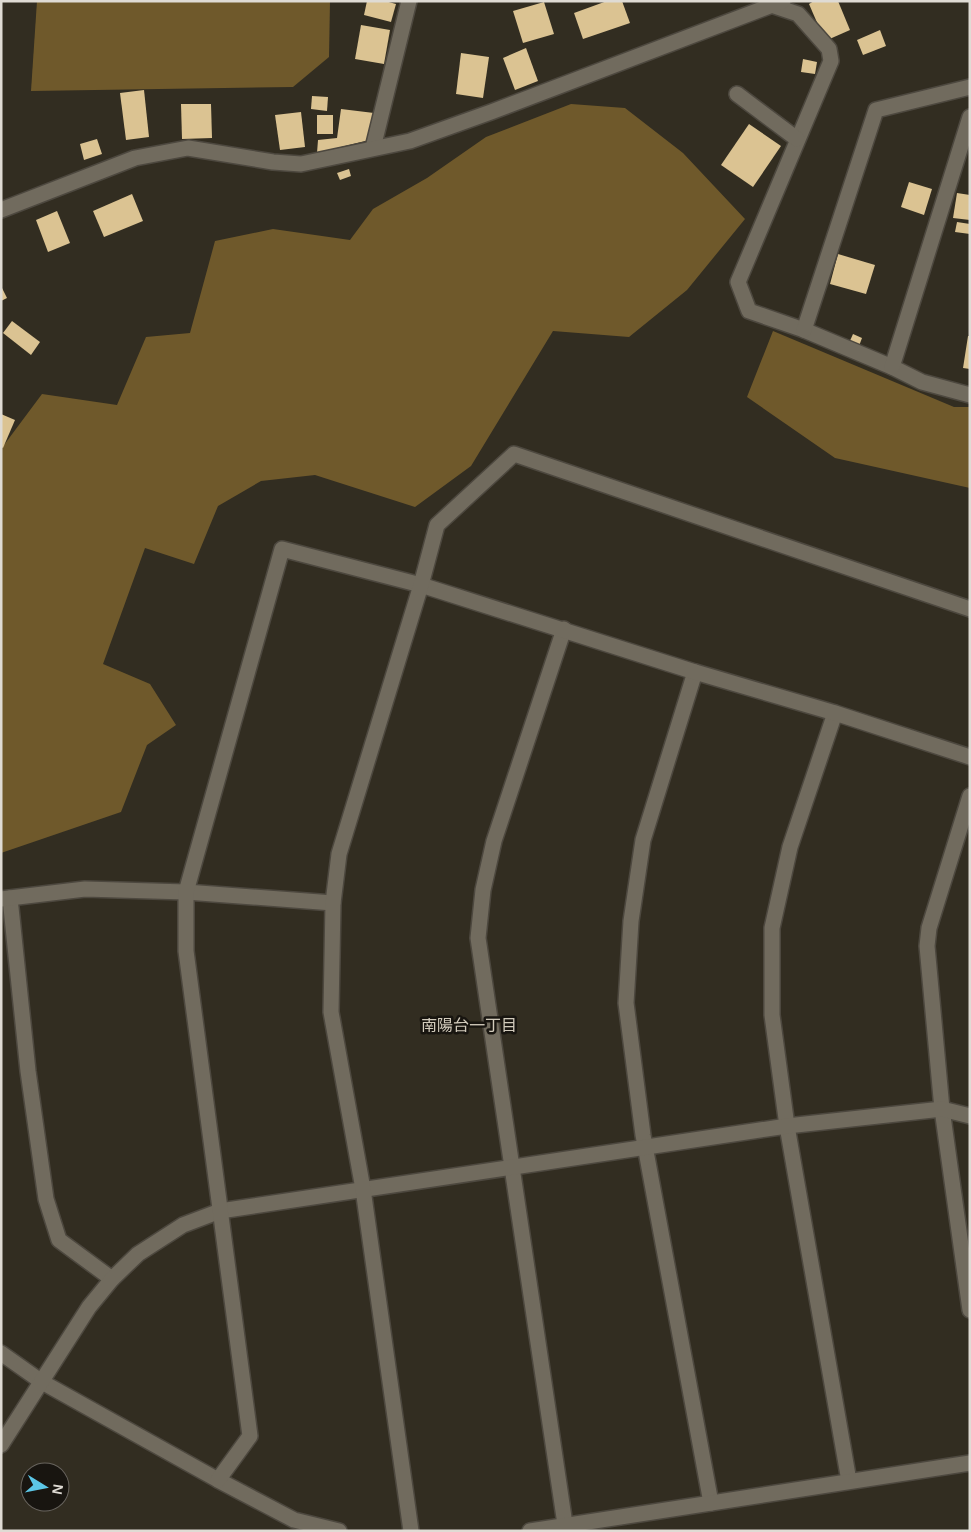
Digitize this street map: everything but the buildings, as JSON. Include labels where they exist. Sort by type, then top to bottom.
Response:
[{"type":"street","points":[[373,148],[408,1]]},
{"type":"street","points":[[1,210],[135,158],[188,148],[301,164],[410,141],[779,3],[798,14],[829,49],[831,61],[738,282],[750,311],[804,330],[892,367],[922,382],[970,396]]},
{"type":"street","points":[[804,330],[876,110],[970,87]]},
{"type":"street","points":[[737,94],[797,139]]},
{"type":"street","points":[[892,367],[970,117]]},
{"type":"street","points":[[411,1531],[363,1189],[331,1012],[333,903],[339,854],[437,526],[514,454],[970,609]]},
{"type":"street","points":[[218,1480],[250,1436],[186,951],[186,892],[282,549],[420,585],[695,672],[835,713],[970,757]]},
{"type":"street","points":[[564,629],[494,841],[482,890],[478,938],[565,1528]]},
{"type":"street","points":[[695,672],[643,840],[630,921],[626,1003],[645,1147],[711,1503]]},
{"type":"street","points":[[835,713],[790,847],[772,928],[772,1015],[788,1126],[848,1482]]},
{"type":"street","points":[[970,796],[928,928],[927,946],[942,1109],[970,1310]]},
{"type":"street","points":[[112,1279],[59,1240],[46,1199],[6,898],[85,889],[186,892],[333,903]]},
{"type":"street","points":[[1,1445],[89,1307],[112,1279],[138,1254],[183,1224],[220,1211],[788,1126],[942,1109],[970,1116]]},
{"type":"street","points":[[1,1353],[42,1382],[218,1480],[294,1520],[339,1531]]},
{"type":"street","points":[[530,1531],[565,1528],[711,1503],[970,1463]]},
{"type":"shaded area","points":[[37,1],[330,1],[329,57],[293,87],[31,91]]},
{"type":"shaded area","points":[[571,104],[625,108],[683,153],[745,219],[687,290],[629,337],[553,331],[471,466],[415,507],[315,475],[261,481],[218,506],[194,564],[145,548],[103,664],[150,684],[176,725],[147,745],[121,812],[1,853],[1,449],[42,394],[117,405],[146,337],[190,333],[215,241],[273,229],[350,240],[373,209],[427,178],[486,137]]},
{"type":"shaded area","points":[[773,331],[954,407],[970,407],[970,488],[835,458],[747,397]]},
{"type":"district","name":"南陽台一丁目","points":[[469,1025]]}]
